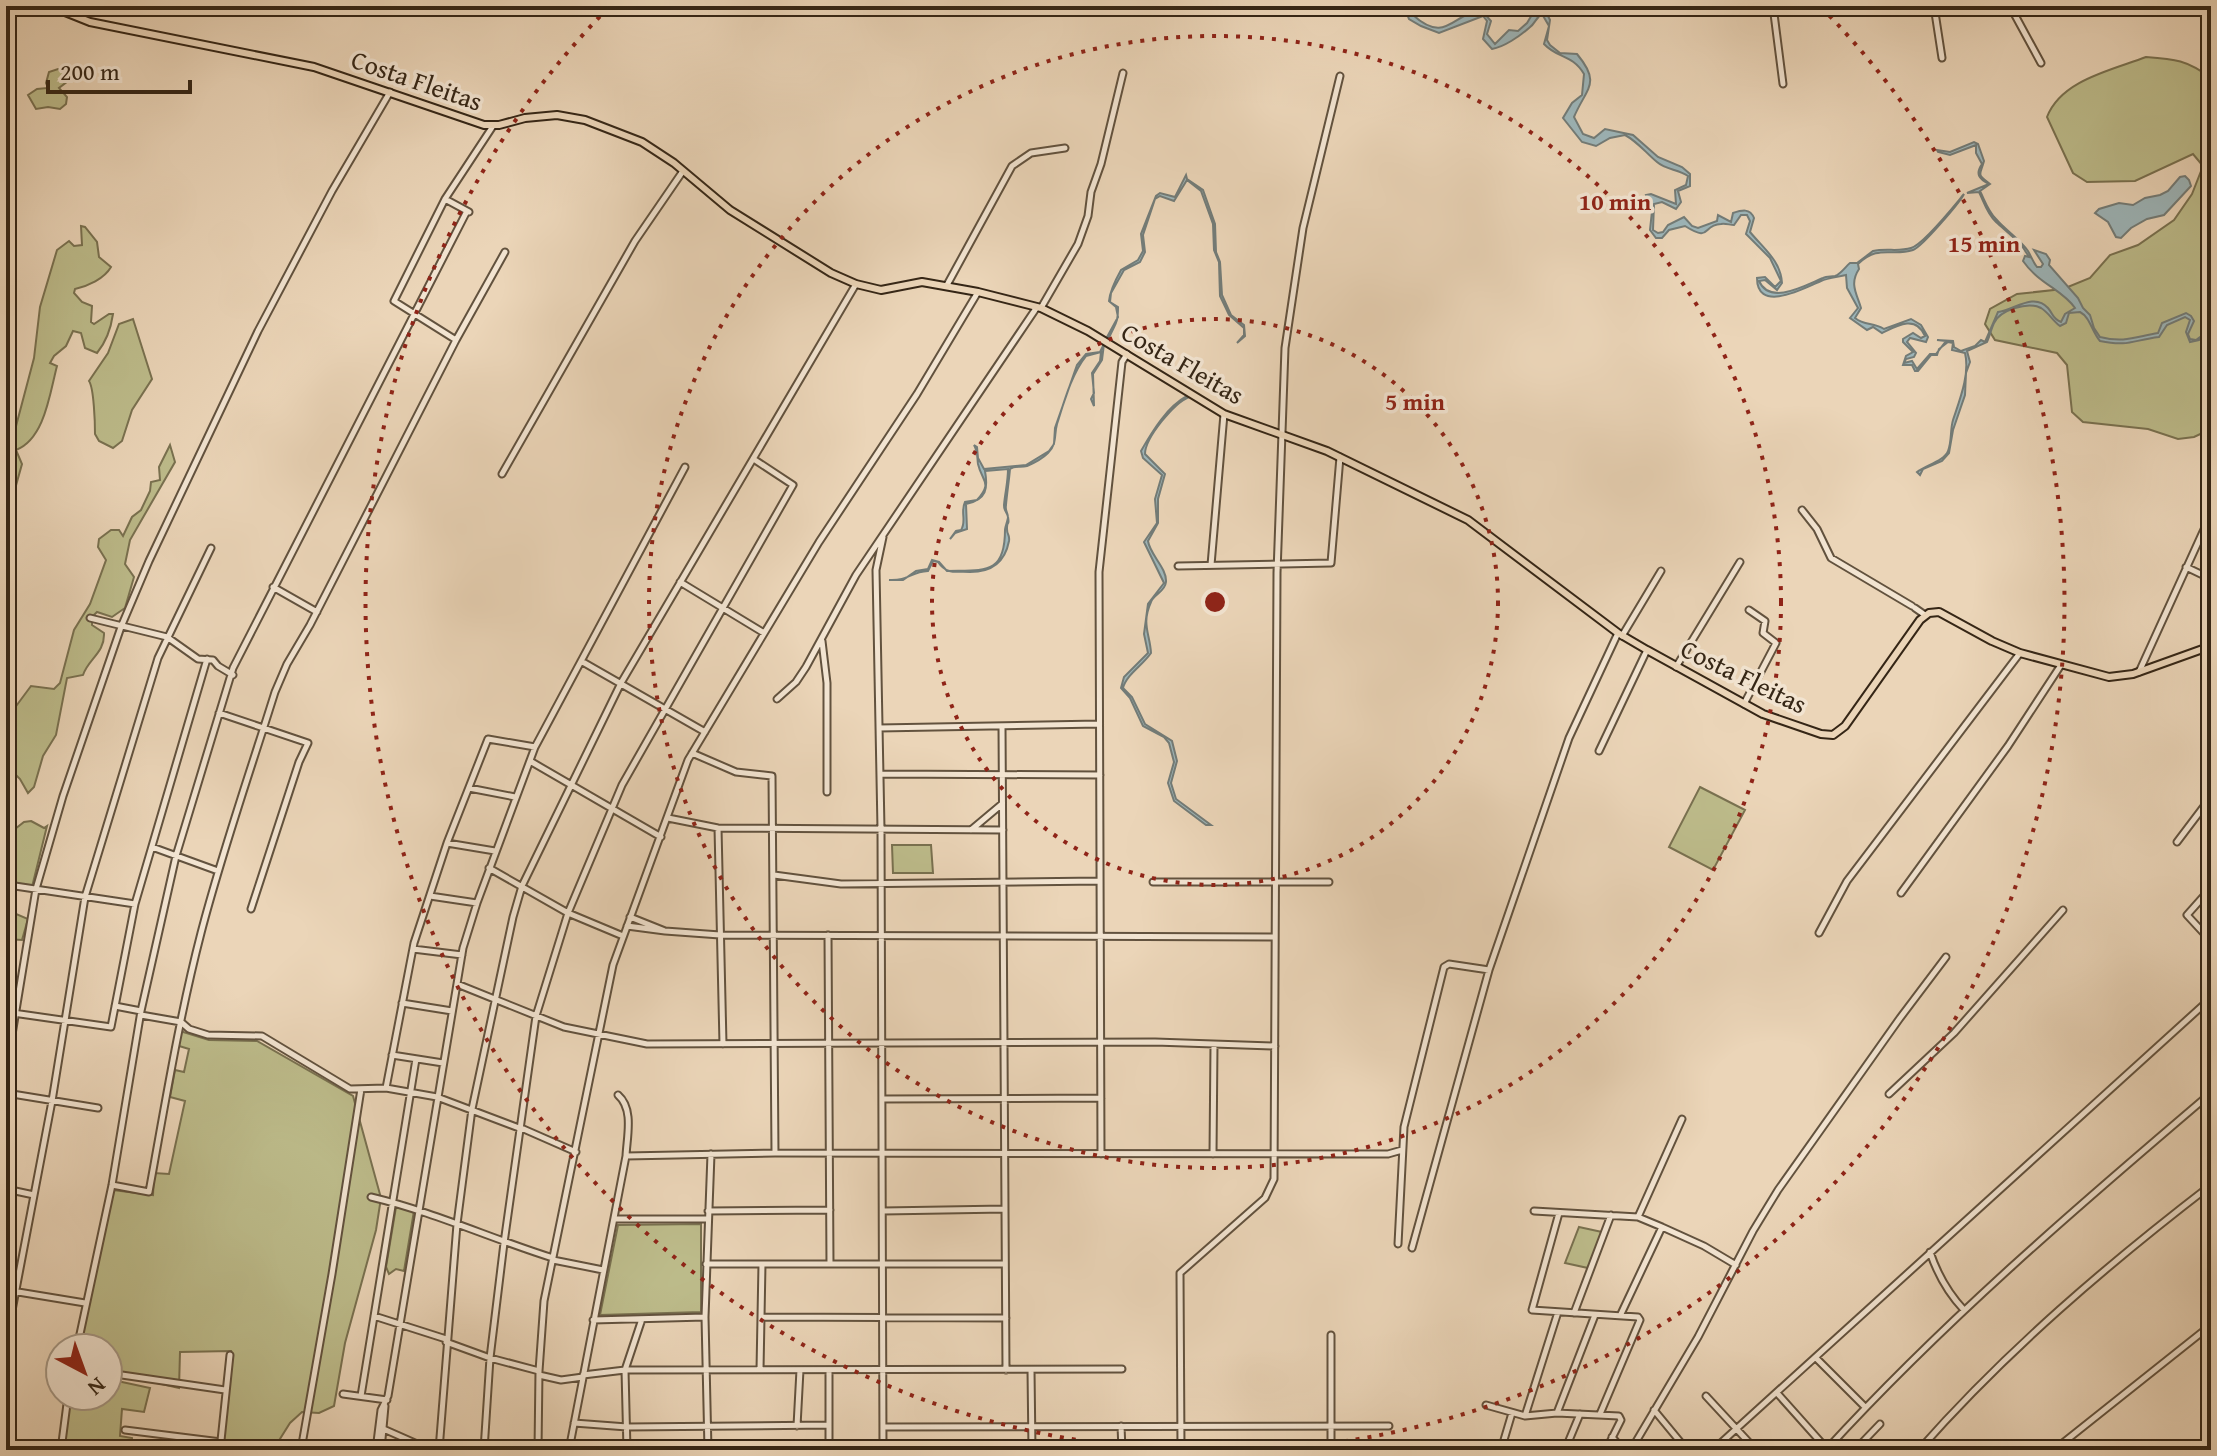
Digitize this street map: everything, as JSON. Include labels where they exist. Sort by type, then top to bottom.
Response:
[{"type":"main road","name":"Costa Fleitas","points":[[50,6],[90,22],[302,64],[471,121],[493,126],[549,115],[568,116],[642,142],[730,210],[831,273],[881,290],[910,282],[947,285],[1039,308],[1127,354],[1224,414],[1340,457],[1468,520],[1620,634],[1763,714],[1821,734],[1828,736],[1837,733],[1874,688],[1925,615]]},
{"type":"main road","points":[[1925,615],[1939,612],[2020,653],[2109,677],[2139,672],[2211,646]]},
{"type":"street","points":[[1773,6],[1783,84]]},
{"type":"street","points":[[1934,6],[1942,58]]},
{"type":"street","points":[[2010,6],[2041,63]]},
{"type":"street","points":[[777,699],[796,682],[856,575],[1039,308],[1078,244],[1088,216],[1091,192],[1123,73]]},
{"type":"street","points":[[1181,1450],[1180,1273],[1265,1198],[1274,1179],[1278,564],[1285,348],[1303,228],[1340,76]]},
{"type":"street","points":[[6,1071],[36,889],[63,796],[121,627],[155,547],[258,331],[332,191],[391,92]]},
{"type":"street","points":[[456,340],[394,301],[445,199],[493,126]]},
{"type":"street","points":[[947,285],[1012,166],[1031,153],[1065,148]]},
{"type":"street","points":[[502,474],[635,241],[683,171]]},
{"type":"street","points":[[80,1332],[112,1185],[141,1013],[176,856],[219,713],[245,641],[468,212],[445,199]]},
{"type":"street","points":[[112,1185],[149,1192],[181,1022],[218,871],[287,664],[505,252]]},
{"type":"street","points":[[439,1450],[457,1224],[472,1109],[522,886],[621,683],[856,284]]},
{"type":"street","points":[[538,1450],[544,1301],[613,965],[692,753],[978,292]]},
{"type":"street","points":[[1101,1154],[1099,572],[1122,362],[1127,354]]},
{"type":"street","points":[[1211,565],[1224,414]]},
{"type":"street","points":[[1178,566],[1331,563],[1340,457]]},
{"type":"street","points":[[484,1450],[490,1358],[536,1016],[568,913],[622,785],[793,485],[755,460]]},
{"type":"street","points":[[379,1450],[462,955],[477,903],[535,747],[685,467]]},
{"type":"street","points":[[1802,510],[1831,558],[1839,565],[1925,615]]},
{"type":"street","points":[[2139,672],[2211,514]]},
{"type":"street","points":[[883,537],[876,570],[882,936],[883,1450]]},
{"type":"street","points":[[6,1342],[52,1101],[85,897],[158,658],[211,548]]},
{"type":"street","points":[[1676,667],[1740,562]]},
{"type":"street","points":[[2186,567],[2211,579]]},
{"type":"street","points":[[1412,1248],[1489,970],[1564,751],[1590,688],[1661,571]]},
{"type":"street","points":[[680,582],[764,633]]},
{"type":"street","points":[[274,588],[317,612]]},
{"type":"street","points":[[1744,704],[1776,642],[1763,633],[1765,621],[1749,610]]},
{"type":"street","points":[[90,618],[167,637],[198,659],[213,660],[233,673]]},
{"type":"street","points":[[822,639],[827,683],[827,792]]},
{"type":"street","points":[[1599,751],[1647,650]]},
{"type":"street","points":[[1819,933],[1847,881],[2020,653]]},
{"type":"street","points":[[6,1012],[111,1027],[135,904],[207,659]]},
{"type":"street","points":[[581,661],[705,732]]},
{"type":"street","points":[[1901,893],[2008,746],[2061,665]]},
{"type":"street","points":[[219,713],[308,743],[251,909]]},
{"type":"street","points":[[879,728],[1099,724]]},
{"type":"street","points":[[1002,726],[1006,1370]]},
{"type":"street","points":[[386,1088],[413,949],[447,843],[488,739],[535,747]]},
{"type":"street","points":[[692,753],[736,772],[772,776],[775,1153]]},
{"type":"street","points":[[530,761],[661,837]]},
{"type":"street","points":[[880,774],[1100,775]]},
{"type":"street","points":[[469,788],[515,797]]},
{"type":"street","points":[[2177,842],[2211,797]]},
{"type":"street","points":[[971,830],[1003,803]]},
{"type":"street","points":[[668,818],[718,828],[1003,830]]},
{"type":"street","points":[[718,828],[723,1044]]},
{"type":"street","points":[[447,843],[495,851]]},
{"type":"street","points":[[152,847],[218,871]]},
{"type":"street","points":[[489,868],[568,913],[623,936]]},
{"type":"street","points":[[774,875],[841,884],[1100,881]]},
{"type":"street","points":[[1153,882],[1329,882]]},
{"type":"street","points":[[15,886],[135,904]]},
{"type":"street","points":[[2211,888],[2187,915],[2211,941]]},
{"type":"street","points":[[430,896],[477,903]]},
{"type":"street","points":[[1889,1094],[1954,1033],[2063,910]]},
{"type":"street","points":[[630,917],[665,931]]},
{"type":"street","points":[[627,926],[720,935],[1275,937]]},
{"type":"street","points":[[828,935],[830,1264]]},
{"type":"street","points":[[413,949],[462,955]]},
{"type":"street","points":[[1631,1450],[1698,1337],[1778,1190],[1946,957]]},
{"type":"street","points":[[1398,1244],[1404,1127],[1444,967],[1449,964],[1489,970]]},
{"type":"street","points":[[457,984],[564,1027],[647,1044],[1100,1043],[1275,1046]]},
{"type":"street","points":[[1713,1450],[2211,998]]},
{"type":"street","points":[[402,1003],[452,1011]]},
{"type":"street","points":[[115,1006],[181,1022],[189,1029],[208,1035],[262,1036],[347,1087],[386,1088],[437,1097],[576,1152]]},
{"type":"street","points":[[1213,1154],[1214,1045]]},
{"type":"street","points":[[392,1055],[443,1063]]},
{"type":"street","points":[[361,1396],[416,1059]]},
{"type":"street","points":[[301,1450],[361,1089]]},
{"type":"street","points":[[6,1093],[98,1108]]},
{"type":"street","points":[[1777,1393],[1826,1449],[1964,1310],[2043,1237],[2211,1093]]},
{"type":"street","points":[[569,1450],[626,1156],[628,1110],[618,1095]]},
{"type":"street","points":[[882,1099],[1101,1098]]},
{"type":"street","points":[[1638,1217],[1682,1119]]},
{"type":"street","points":[[626,1156],[775,1153],[1388,1154],[1402,1150]]},
{"type":"street","points":[[708,1450],[705,1317],[711,1154]]},
{"type":"street","points":[[1919,1450],[1969,1396],[2070,1300],[2211,1185]]},
{"type":"street","points":[[6,1189],[34,1195]]},
{"type":"street","points":[[371,1197],[417,1209],[552,1259],[603,1270]]},
{"type":"street","points":[[883,1211],[1005,1209]]},
{"type":"street","points":[[708,1211],[830,1210]]},
{"type":"street","points":[[1534,1211],[1638,1217],[1704,1246],[1736,1265]]},
{"type":"street","points":[[1559,1213],[1532,1310],[1638,1317],[1640,1320],[1600,1414]]},
{"type":"street","points":[[1574,1313],[1611,1215]]},
{"type":"street","points":[[614,1219],[707,1219]]},
{"type":"street","points":[[1620,1316],[1662,1227]]},
{"type":"street","points":[[1930,1252],[1948,1292],[1964,1310]]},
{"type":"street","points":[[706,1264],[1005,1264]]},
{"type":"street","points":[[760,1370],[762,1264]]},
{"type":"street","points":[[6,1290],[85,1303]]},
{"type":"street","points":[[1525,1416],[1558,1312]]},
{"type":"street","points":[[1557,1413],[1595,1315]]},
{"type":"street","points":[[374,1316],[561,1380],[625,1370],[1122,1369]]},
{"type":"street","points":[[593,1320],[705,1317]]},
{"type":"street","points":[[761,1317],[1006,1318]]},
{"type":"street","points":[[627,1450],[625,1370],[642,1319]]},
{"type":"street","points":[[2054,1450],[2211,1325]]},
{"type":"street","points":[[1331,1335],[1331,1450]]},
{"type":"street","points":[[220,1450],[230,1355]]},
{"type":"street","points":[[1816,1358],[1865,1407]]},
{"type":"street","points":[[797,1426],[800,1370]]},
{"type":"street","points":[[829,1370],[829,1450]]},
{"type":"street","points":[[1031,1370],[1032,1450]]},
{"type":"street","points":[[124,1375],[225,1390]]},
{"type":"street","points":[[343,1394],[386,1403]]},
{"type":"street","points":[[1706,1396],[1756,1450]]},
{"type":"street","points":[[1486,1405],[1525,1416],[1557,1413],[1600,1414],[1620,1418],[1606,1450]]},
{"type":"street","points":[[1654,1410],[1687,1450]]},
{"type":"street","points":[[61,1450],[66,1412]]},
{"type":"street","points":[[1501,1450],[1512,1413]]},
{"type":"street","points":[[1565,1450],[1580,1414]]},
{"type":"street","points":[[574,1423],[627,1427],[829,1425]]},
{"type":"street","points":[[1855,1450],[1880,1424]]},
{"type":"street","points":[[1121,1426],[1122,1450]]},
{"type":"street","points":[[883,1427],[1389,1426]]},
{"type":"street","points":[[381,1428],[431,1450]]},
{"type":"street","points":[[125,1430],[221,1442]]},
{"type":"street","points":[[1612,1437],[1623,1450]]},
{"type":"shaded area","points":[[2146,57],[2180,62],[2195,67],[2211,78],[2211,429],[2194,437],[2178,439],[2148,429],[2083,422],[2072,412],[2067,365],[2057,353],[1995,340],[1985,324],[1990,309],[2017,294],[2063,289],[2090,278],[2110,255],[2138,245],[2174,220],[2192,194],[2203,166],[2193,154],[2135,181],[2087,182],[2073,173],[2047,117],[2054,104],[2076,85]]},
{"type":"shaded area","points":[[58,69],[66,71],[68,81],[59,88],[67,97],[66,104],[60,109],[36,109],[28,95],[37,89],[48,88],[49,72]]},
{"type":"shaded area","points":[[81,226],[97,242],[99,257],[111,267],[100,278],[75,289],[74,293],[82,302],[92,306],[91,322],[94,324],[113,314],[111,324],[97,353],[85,348],[81,333],[73,331],[66,346],[50,363],[57,366],[49,401],[34,436],[16,450],[22,464],[6,509],[6,464],[34,358],[40,307],[57,250],[69,241],[74,246],[82,245]]},
{"type":"shaded area","points":[[133,319],[152,379],[132,410],[122,441],[113,448],[99,441],[95,434],[89,381],[108,353],[119,324]]},
{"type":"shaded area","points":[[170,445],[175,462],[130,540],[125,564],[134,577],[125,608],[112,617],[97,612],[92,617],[92,625],[104,633],[102,646],[83,675],[67,678],[56,735],[43,756],[34,787],[28,793],[6,765],[8,717],[31,686],[54,689],[60,683],[74,630],[90,604],[106,560],[98,547],[99,539],[111,530],[119,530],[123,536],[132,517],[141,510],[151,482],[160,480],[159,467]]},
{"type":"shaded area","points":[[1700,787],[1745,810],[1713,870],[1669,847]]},
{"type":"shaded area","points":[[31,821],[44,828],[47,826],[32,887],[17,887],[9,911],[28,919],[22,940],[6,939],[6,836],[24,822]]},
{"type":"shaded area","points":[[892,845],[931,845],[933,873],[893,873]]},
{"type":"shaded area","points":[[180,1031],[209,1040],[257,1041],[353,1096],[381,1198],[376,1230],[345,1343],[334,1406],[319,1413],[302,1412],[290,1423],[273,1450],[221,1450],[231,1351],[180,1352],[179,1388],[124,1375],[124,1332],[82,1332],[113,1190],[153,1195],[154,1173],[169,1174],[185,1101],[170,1097],[175,1070],[184,1072],[189,1049],[179,1046]]},
{"type":"shaded area","points":[[396,1207],[414,1211],[404,1271],[396,1269],[389,1274],[386,1267]]},
{"type":"shaded area","points":[[701,1224],[701,1312],[600,1315],[618,1225]]},
{"type":"shaded area","points":[[1579,1227],[1602,1232],[1588,1268],[1565,1263]]},
{"type":"shaded area","points":[[124,1382],[150,1388],[144,1412],[124,1409]]},
{"type":"shaded area","points":[[68,1412],[122,1412],[120,1436],[132,1438],[131,1450],[63,1450]]},
{"type":"water","points":[[1409,6],[1415,6],[1413,15],[1435,27],[1451,24],[1473,12],[1483,12],[1491,21],[1487,34],[1495,44],[1509,30],[1518,31],[1536,8],[1543,6],[1550,20],[1547,40],[1550,45],[1560,53],[1577,54],[1589,72],[1589,86],[1574,117],[1583,134],[1594,138],[1605,129],[1633,135],[1658,157],[1682,167],[1690,174],[1690,186],[1678,191],[1681,202],[1676,209],[1662,202],[1654,204],[1653,230],[1663,232],[1668,225],[1684,217],[1698,228],[1717,221],[1718,215],[1731,222],[1733,213],[1748,211],[1754,218],[1750,232],[1770,255],[1781,275],[1782,283],[1777,290],[1765,280],[1759,281],[1771,292],[1789,292],[1824,277],[1835,276],[1850,263],[1857,263],[1873,251],[1902,250],[1917,245],[1964,194],[1918,247],[1905,252],[1872,254],[1858,264],[1855,279],[1861,308],[1855,318],[1884,329],[1911,319],[1921,325],[1928,337],[1926,342],[1910,338],[1907,342],[1916,353],[1904,363],[1912,361],[1917,369],[1930,354],[1938,351],[1937,355],[1931,355],[1918,371],[1912,365],[1903,365],[1906,356],[1913,352],[1903,339],[1913,333],[1921,338],[1925,336],[1912,324],[1882,333],[1873,327],[1867,330],[1850,318],[1858,308],[1847,288],[1846,275],[1783,296],[1765,295],[1759,289],[1757,278],[1765,277],[1775,287],[1781,281],[1770,258],[1746,234],[1750,221],[1747,215],[1741,215],[1734,225],[1715,225],[1703,233],[1685,226],[1669,230],[1662,238],[1656,238],[1650,230],[1652,211],[1646,195],[1676,204],[1675,190],[1686,185],[1688,176],[1661,165],[1625,135],[1610,138],[1596,146],[1582,142],[1563,118],[1572,103],[1582,95],[1584,74],[1575,63],[1544,44],[1549,26],[1542,14],[1517,38],[1492,49],[1483,39],[1487,21],[1483,16],[1439,33],[1409,19]]},
{"type":"water","points":[[1974,142],[1978,144],[1984,161],[1981,176],[1990,184],[1980,191],[1991,213],[2024,246],[2037,267],[2043,264],[2034,250],[2046,254],[2049,265],[2090,315],[2100,337],[2123,339],[2158,333],[2162,323],[2186,313],[2194,321],[2188,334],[2190,339],[2196,340],[2211,329],[2199,340],[2190,342],[2186,332],[2190,320],[2185,317],[2167,325],[2159,337],[2110,343],[2100,341],[2080,312],[2069,313],[2066,323],[2060,326],[2044,310],[2035,306],[2022,306],[2002,314],[1994,323],[1987,342],[1967,351],[1970,362],[1965,395],[1949,453],[1942,461],[1923,469],[1920,475],[1917,472],[1939,460],[1948,451],[1965,378],[1965,353],[1952,350],[1953,343],[1948,342],[1941,347],[1946,341],[1937,340],[1953,341],[1954,347],[1961,351],[1981,340],[1985,342],[1998,312],[2024,303],[2042,303],[2061,322],[2065,314],[2075,308],[2029,269],[2023,261],[2025,256],[2029,257],[2026,252],[1993,219],[1979,192],[1967,193],[1989,184],[1979,176],[1982,164],[1976,153],[1976,145],[1950,155],[1937,150],[1950,152]]},
{"type":"water","points":[[1186,175],[1203,190],[1215,224],[1222,295],[1231,315],[1244,325],[1245,336],[1237,343],[1244,335],[1244,328],[1229,315],[1220,296],[1213,224],[1201,191],[1187,180],[1174,201],[1160,196],[1155,199],[1143,235],[1145,252],[1140,262],[1124,270],[1111,293],[1121,270],[1138,260],[1143,251],[1141,234],[1156,196],[1160,193],[1175,197]]},
{"type":"water","points":[[2185,176],[2191,186],[2164,215],[2147,219],[2121,238],[2116,237],[2108,222],[2095,213],[2119,203],[2133,205],[2160,195]]},
{"type":"water","points":[[1104,344],[1102,360],[1093,374],[1093,387],[1092,373],[1100,361],[1101,352],[1086,356],[1069,387],[1077,365],[1086,354],[1100,352]]},
{"type":"water","points":[[1187,396],[1161,422],[1146,447],[1145,454],[1165,474],[1158,499],[1158,523],[1148,541],[1166,582],[1152,599],[1148,610],[1151,653],[1123,688],[1132,697],[1145,724],[1172,741],[1177,761],[1171,783],[1176,799],[1211,825],[1206,825],[1174,801],[1168,783],[1174,762],[1169,743],[1143,726],[1130,698],[1121,688],[1124,677],[1148,653],[1144,634],[1148,604],[1164,583],[1144,542],[1157,523],[1155,499],[1162,475],[1143,458],[1141,451],[1167,413]]},
{"type":"water","points":[[974,445],[977,447],[984,469],[1026,465],[1049,451],[1053,445],[1048,453],[1035,462],[1027,466],[1010,469],[1006,507],[1008,517],[1004,505],[1008,469],[985,471],[986,483],[982,496],[978,500],[966,504],[967,529],[955,533],[950,539],[956,531],[963,527],[965,502],[977,500],[984,489],[985,482]]},
{"type":"water","points":[[1008,517],[1009,541],[1004,555],[996,564],[991,568],[978,572],[950,571],[982,569],[997,562],[1004,545]]},
{"type":"water","points":[[932,560],[945,569],[933,561],[928,571],[907,577],[916,571],[928,569]]}]
